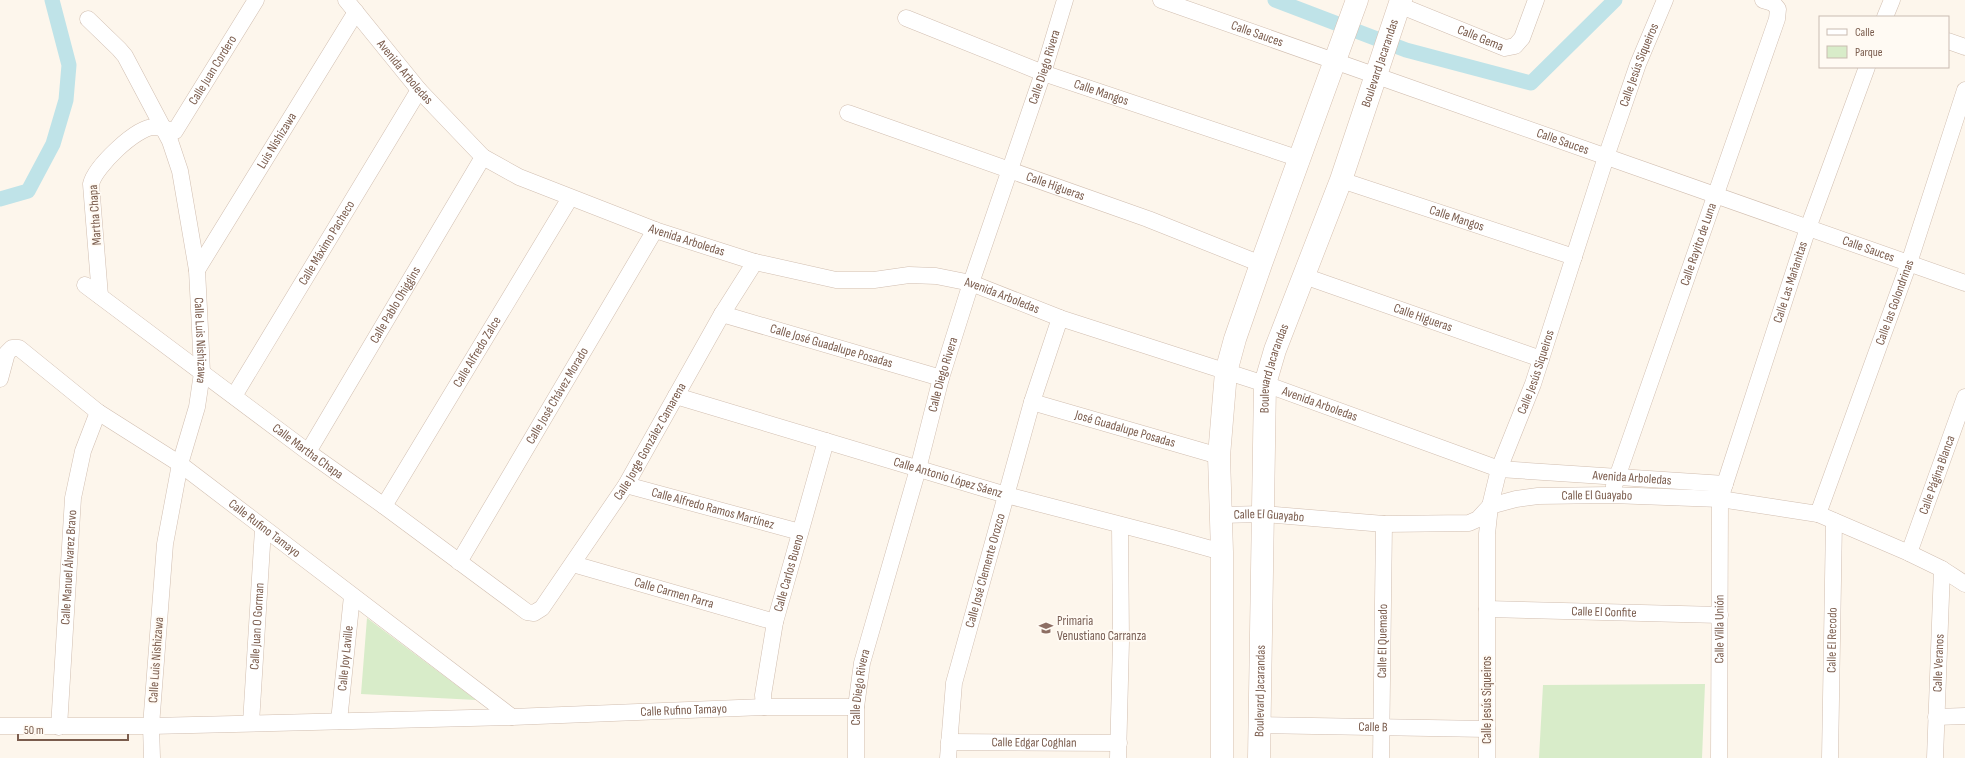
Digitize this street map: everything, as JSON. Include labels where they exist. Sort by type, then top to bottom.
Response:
[{"type":"main road","name":"Boulevard Jacarandas","points":[[1259,758],[1265,384],[1275,350],[1341,180],[1400,2]]},
{"type":"main road","points":[[1222,758],[1222,552],[1219,456],[1226,372],[1235,340],[1261,264],[1354,9]]},
{"type":"street","name":"Calle Juan Cordero","points":[[165,130],[175,131],[256,0]]},
{"type":"street","name":"Avenida Arboledas","points":[[346,0],[419,90],[483,157],[519,177],[655,230],[755,262],[836,280],[874,280],[909,275],[936,276],[971,284],[1060,318],[1265,384],[1499,469],[1725,484]]},
{"type":"street","name":"Calle Diego Rivera","points":[[856,758],[856,707],[862,663],[918,470],[941,378],[971,284],[1043,73],[1065,0]]},
{"type":"street","name":"Calle Sauces","points":[[1161,0],[1716,194],[1965,283]]},
{"type":"street","name":"Calle Gema","points":[[1400,2],[1505,48],[1515,46],[1522,38],[1536,0]]},
{"type":"street","name":"Calle Jesús Siqueiros","points":[[1487,758],[1487,534],[1490,506],[1499,469],[1533,384],[1606,156],[1638,64],[1665,0]]},
{"type":"street","name":"Calle Rayito de Luna","points":[[1611,495],[1777,19],[1778,9],[1773,3],[1763,0]]},
{"type":"street","points":[[1885,16],[1892,0]]},
{"type":"street","name":"Luis Nishizawa","points":[[197,270],[356,12]]},
{"type":"street","name":"Calle Mangos","points":[[906,18],[1043,73],[1300,160]]},
{"type":"street","name":"Calle Luis Nishizawa","points":[[88,19],[125,56],[165,130],[180,171],[197,270],[202,373],[197,407],[180,464],[165,544],[151,726],[152,758]]},
{"type":"street","points":[[1949,41],[1965,47]]},
{"type":"street","name":"Calle Las Mañanitas","points":[[1720,500],[1808,228],[1867,68]]},
{"type":"street","name":"Calle Máximo Pacheco","points":[[234,396],[419,90]]},
{"type":"street","name":"Calle las Golondrinas","points":[[1818,514],[1909,263],[1965,90]]},
{"type":"street","name":"Calle Higueras","points":[[848,113],[1148,219],[1261,264]]},
{"type":"street","name":"Martha Chapa","points":[[100,296],[91,184],[92,178],[117,148],[135,136],[153,127],[165,130]]},
{"type":"street","name":"Calle Pablo Ohiggins","points":[[308,452],[483,157]]},
{"type":"street","name":"Calle Mangos","points":[[1341,180],[1574,257]]},
{"type":"street","name":"Calle Alfredo Zalce","points":[[384,506],[570,198]]},
{"type":"street","name":"Calle José Chávez Morado","points":[[459,562],[655,230]]},
{"type":"street","name":"Calle Jorge González Camarena","points":[[534,613],[542,608],[626,485],[722,314],[755,262]]},
{"type":"street","name":"Calle Higueras","points":[[1304,276],[1541,359]]},
{"type":"street","name":"Calle Martha Chapa","points":[[86,285],[308,452],[384,506],[527,612],[534,613]]},
{"type":"street","name":"Calle José Guadalupe Posadas","points":[[722,314],[941,378]]},
{"type":"street","name":"Calle José Clemente Orozco","points":[[948,758],[948,742],[954,683],[1032,402],[1060,318]]},
{"type":"street","name":"Calle Rufino Tamayo","points":[[0,379],[7,353],[12,348],[19,348],[98,412],[180,464],[263,529],[431,653],[512,717]]},
{"type":"street","name":"Calle Antonio López Sáenz","points":[[676,396],[918,470],[1006,495],[1222,552]]},
{"type":"street","name":"Calle Página Blanca","points":[[1909,553],[1965,398]]},
{"type":"street","name":"José Guadalupe Posadas","points":[[1032,402],[1219,456]]},
{"type":"street","name":"Calle Manuel Álvarez Bravo","points":[[59,727],[73,498],[83,451],[98,412]]},
{"type":"street","name":"Calle Carlos Bueno","points":[[764,707],[763,695],[775,622],[826,441]]},
{"type":"street","name":"Calle Alfredo Ramos Martínez","points":[[626,485],[800,532]]},
{"type":"street","name":"Calle El Guayabo","points":[[1220,514],[1263,514],[1384,524],[1469,523],[1478,519],[1490,506],[1516,499],[1538,496],[1611,495],[1720,500],[1818,514],[1909,553],[1942,569],[1965,584]]},
{"type":"street","name":"Calle Villa Unión","points":[[1719,758],[1720,500]]},
{"type":"street","name":"Calle El Recodo","points":[[1830,758],[1834,521]]},
{"type":"street","name":"Calle El Quemado","points":[[1381,758],[1384,524]]},
{"type":"street","points":[[1119,751],[1121,641],[1120,525]]},
{"type":"street","name":"Calle Juan O Gorman","points":[[251,723],[263,529]]},
{"type":"street","name":"Calle Carmen Parra","points":[[573,564],[775,622]]},
{"type":"street","name":"Calle Veranos","points":[[1935,758],[1942,569]]},
{"type":"street","name":"Calle Joy Laville","points":[[339,721],[352,596]]},
{"type":"street","name":"Calle El Confite","points":[[1487,609],[1720,615]]},
{"type":"street","name":"Calle Rufino Tamayo","points":[[0,726],[151,726],[512,717],[764,707],[856,707]]},
{"type":"street","points":[[1936,717],[1965,716]]},
{"type":"street","name":"Calle B","points":[[1259,725],[1487,729]]},
{"type":"street","name":"Calle Edgar Coghlan","points":[[948,742],[1119,751]]},
{"type":"green space","points":[[367,618],[476,700],[361,694]]},
{"type":"green space","points":[[1705,684],[1702,758],[1539,758],[1543,685]]},
{"type":"waterway","points":[[0,199],[28,191],[53,144],[66,100],[69,65],[52,0]]},
{"type":"waterway","points":[[1275,0],[1406,50],[1531,83],[1615,0]]},
{"type":"place","name":"Primaria Venustiano Carranza","points":[[1046,628]]}]
